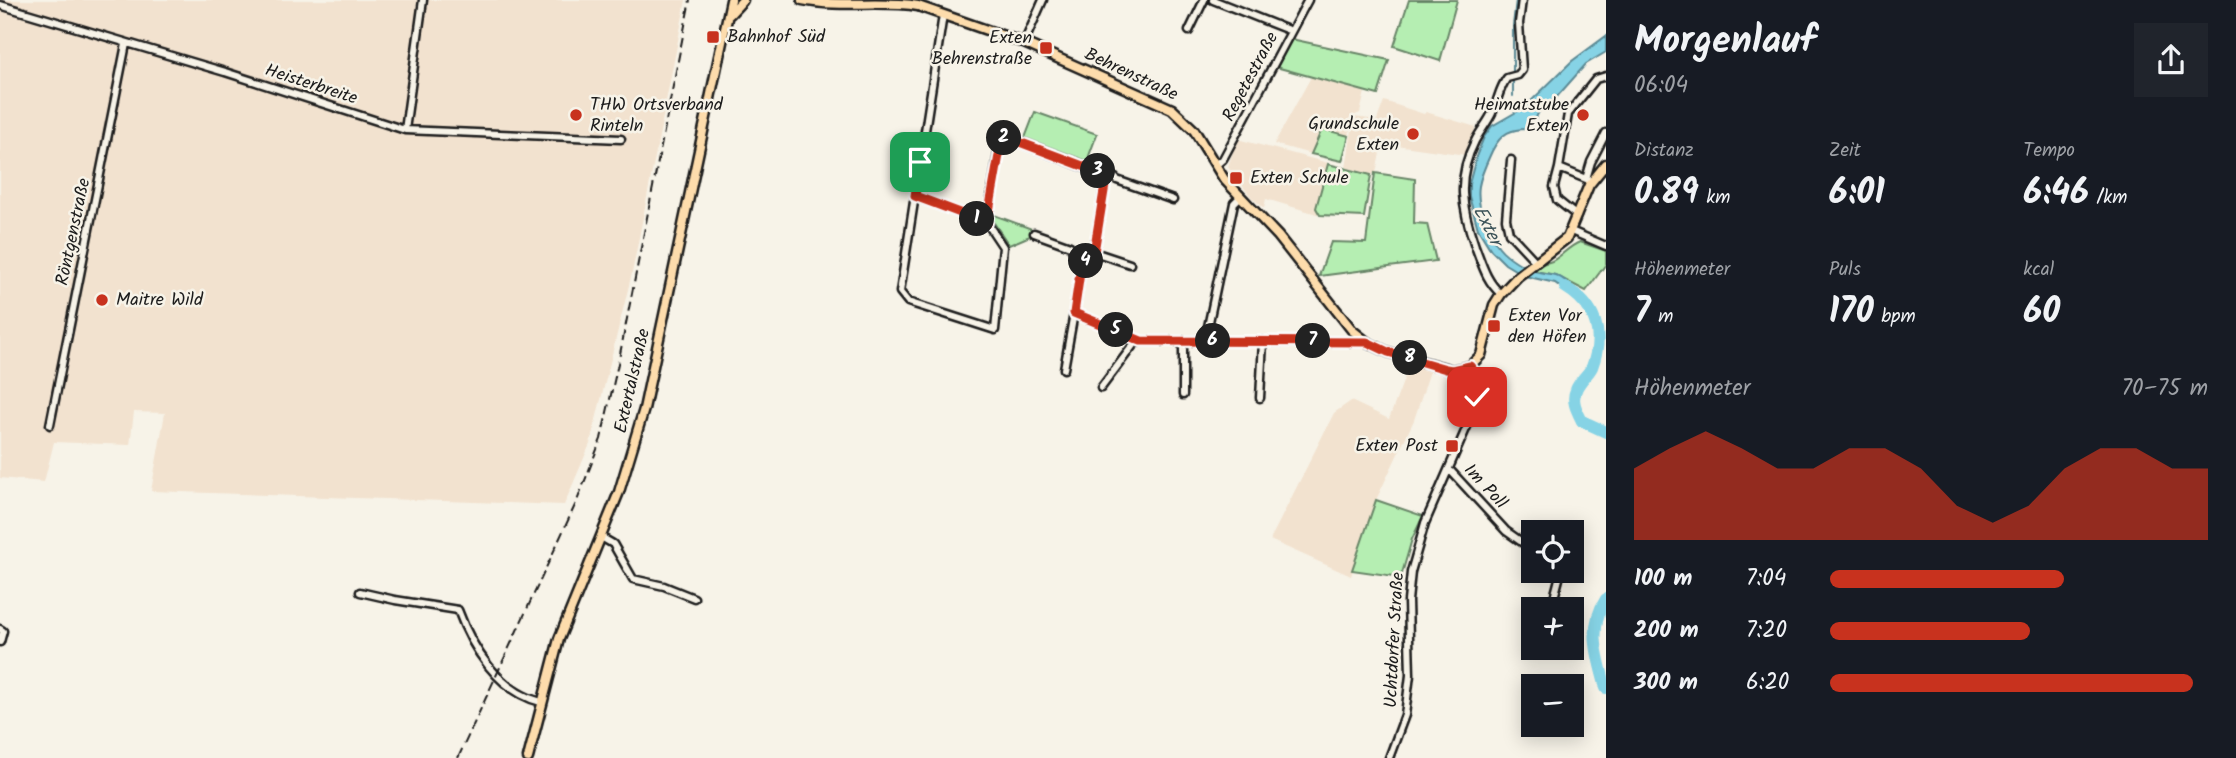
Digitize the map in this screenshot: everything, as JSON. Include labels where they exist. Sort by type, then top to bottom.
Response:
[{"type":"main road","name":"Extertalstraße","points":[[528,758],[565,620],[628,467],[644,409],[731,0]]},
{"type":"main road","points":[[728,16],[743,0]]},
{"type":"main road","name":"Behrenstraße","points":[[802,0],[831,4],[900,2],[1024,43],[1172,109],[1194,130],[1224,179],[1278,236],[1352,330],[1367,342],[1388,352],[1446,369],[1470,366]]},
{"type":"main road","points":[[1470,366],[1481,355],[1494,305],[1501,294],[1535,262],[1563,243],[1571,231],[1589,180],[1606,163]]},
{"type":"street","points":[[405,130],[423,0]]},
{"type":"street","points":[[1024,43],[1043,0]]},
{"type":"street","points":[[1189,31],[1204,0]]},
{"type":"street","points":[[1213,0],[1291,31]]},
{"type":"street","name":"Regetestraße","points":[[1216,165],[1223,159],[1308,0]]},
{"type":"street","points":[[1501,294],[1493,288],[1485,272],[1466,218],[1462,188],[1473,145],[1491,116],[1502,86],[1522,70],[1519,23],[1522,0]]},
{"type":"street","name":"Heisterbreite","points":[[0,5],[225,72],[405,130],[621,139]]},
{"type":"street","points":[[915,196],[987,223],[1003,247],[995,330],[908,302],[900,292],[943,15]]},
{"type":"street","name":"Röntgenstraße","points":[[50,425],[126,44]]},
{"type":"street","points":[[1577,216],[1557,200],[1554,187],[1568,114],[1597,79],[1606,76]]},
{"type":"street","points":[[1559,168],[1589,180],[1591,162],[1606,133]]},
{"type":"street","points":[[987,223],[1002,138],[1006,137],[1173,200]]},
{"type":"street","points":[[1511,160],[1506,219],[1510,233],[1535,262]]},
{"type":"street","points":[[1064,369],[1081,266],[1094,252],[1106,176]]},
{"type":"street","points":[[1205,341],[1234,203],[1240,197]]},
{"type":"street","points":[[1571,231],[1606,247]]},
{"type":"street","points":[[1034,233],[1070,246],[1081,266]]},
{"type":"street","points":[[1094,252],[1129,264]]},
{"type":"street","points":[[1074,313],[1141,341],[1367,342]]},
{"type":"street","points":[[1101,388],[1134,344],[1141,341]]},
{"type":"street","points":[[1183,341],[1183,395]]},
{"type":"street","points":[[1260,398],[1263,341]]},
{"type":"street","name":"Uchtdorfer Straße","points":[[1388,758],[1405,715],[1410,675],[1408,601],[1411,572],[1425,523],[1476,406],[1478,383],[1470,366]]},
{"type":"street","name":"Im Poll","points":[[1449,469],[1506,531],[1521,542]]},
{"type":"street","points":[[601,537],[613,544],[634,579],[664,586],[694,598]]},
{"type":"street","points":[[360,592],[458,610],[471,640],[497,675],[519,694],[541,702]]},
{"type":"street","points":[[0,642],[2,630]]},
{"type":"shaded area","points":[[0,0],[686,0],[632,273],[590,444],[564,505],[151,491],[165,413],[134,412],[130,445],[54,442],[44,482],[0,478]]},
{"type":"shaded area","points":[[1311,77],[1365,92],[1360,113],[1353,116],[1349,136],[1322,129],[1311,154],[1274,144]]},
{"type":"shaded area","name":"Grundschule Exten","points":[[1384,101],[1476,127],[1466,155],[1382,143],[1376,173],[1371,175],[1346,168],[1354,117],[1377,120]]},
{"type":"shaded area","points":[[1237,139],[1328,163],[1316,208],[1320,215],[1266,199],[1264,208],[1251,197],[1228,167]]},
{"type":"shaded area","points":[[1410,363],[1431,368],[1414,420],[1376,500],[1351,576],[1270,540],[1334,413],[1351,401],[1389,419]]},
{"type":"green space","points":[[1409,0],[1457,0],[1440,61],[1394,46]]},
{"type":"green space","points":[[1291,39],[1389,60],[1378,95],[1276,67]]},
{"type":"green space","points":[[1035,112],[1097,134],[1087,161],[1025,138]]},
{"type":"green space","points":[[1322,129],[1349,136],[1342,161],[1311,154]]},
{"type":"green space","points":[[1328,164],[1371,175],[1364,217],[1320,215],[1316,208]]},
{"type":"green space","points":[[1375,173],[1415,179],[1414,223],[1427,224],[1436,261],[1319,276],[1331,242],[1366,243]]},
{"type":"green space","points":[[994,215],[1032,229],[1030,236],[1009,245],[992,220]]},
{"type":"green space","points":[[1580,242],[1606,251],[1606,264],[1586,291],[1555,275],[1531,270],[1552,261]]},
{"type":"green space","points":[[1376,500],[1423,516],[1412,539],[1401,577],[1352,570]]},
{"type":"water","points":[[1606,36],[1606,52],[1586,64],[1555,99],[1540,109],[1531,129],[1512,131],[1499,140],[1486,164],[1479,186],[1483,218],[1490,234],[1502,250],[1529,269],[1562,278],[1580,296],[1570,294],[1555,283],[1525,276],[1505,264],[1491,250],[1478,229],[1469,196],[1469,184],[1477,154],[1492,126],[1525,107],[1572,61]]},
{"type":"waterway","points":[[1513,74],[1516,0]]},
{"type":"waterway","points":[[1513,80],[1513,96]]},
{"type":"waterway","name":"Exter","points":[[1565,287],[1576,294],[1591,312],[1598,343],[1592,367],[1576,390],[1575,406],[1582,421],[1606,432]]},
{"type":"waterway","name":"Exter","points":[[1606,599],[1600,610],[1596,632],[1597,654],[1606,688]]},
{"type":"railway","points":[[458,758],[577,501],[601,439],[690,0]]},
{"type":"place","name":"Bahnhof Süd","points":[[713,37]]},
{"type":"place","name":"Exten Behrenstraße","points":[[1046,48]]},
{"type":"place","name":"THW Ortsverband Rinteln","points":[[576,115]]},
{"type":"place","name":"Heimatstube Exten","points":[[1583,115]]},
{"type":"place","name":"Grundschule Exten","points":[[1413,134]]},
{"type":"place","name":"Exten Schule","points":[[1236,178]]},
{"type":"place","name":"Maitre Wild","points":[[102,300]]},
{"type":"place","name":"Exten Vor den Höfen","points":[[1494,326]]},
{"type":"place","name":"Exten Post","points":[[1452,446]]},
{"type":"route","points":[[920,162],[915,196],[987,223],[1002,138],[1006,137],[1104,174],[1105,185],[1094,252],[1081,266],[1074,313],[1141,341],[1367,342],[1388,352],[1446,369],[1470,366],[1476,374],[1477,397]]}]
